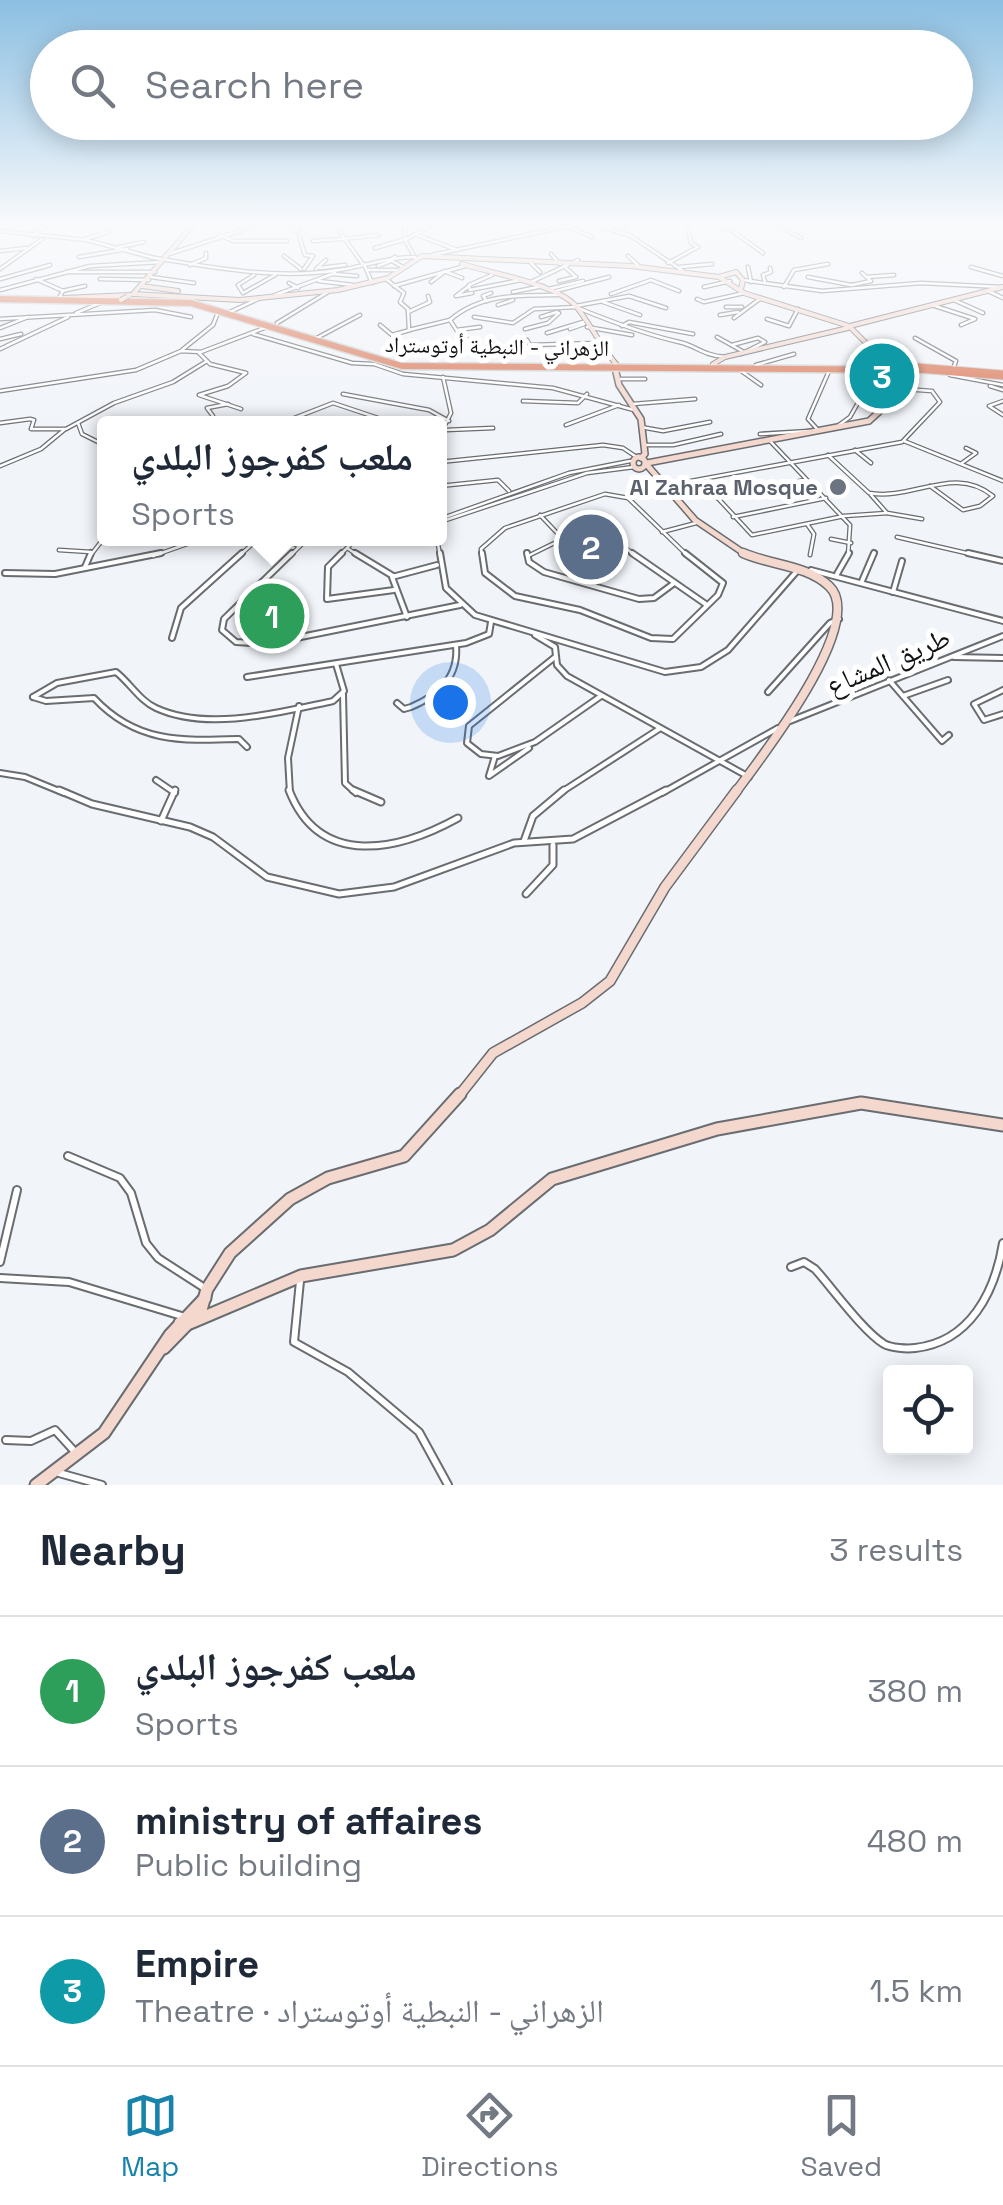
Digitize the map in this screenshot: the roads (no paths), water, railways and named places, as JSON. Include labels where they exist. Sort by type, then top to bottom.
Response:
[{"type":"highway","name":"الزهراني - النبطية أوتوستراد","points":[[0,299],[62,295],[175,300],[230,312],[376,363],[616,365]]},
{"type":"highway","name":"الزهراني - النبطية أوتوستراد","points":[[0,299],[168,300],[219,311],[396,364],[914,366],[1003,374]]},
{"type":"highway","name":"الزهراني - النبطية أوتوستراد","points":[[673,365],[724,360],[1003,374]]},
{"type":"street","points":[[59,293],[121,300],[132,293]]},
{"type":"street","points":[[62,295],[66,293]]},
{"type":"street","points":[[0,349],[101,298],[131,293]]},
{"type":"street","points":[[143,293],[197,295]]},
{"type":"street","points":[[187,293],[240,300],[306,293]]},
{"type":"street","points":[[270,297],[282,293]]},
{"type":"street","points":[[278,323],[324,293]]},
{"type":"street","points":[[403,293],[400,304],[408,312],[410,330]]},
{"type":"street","points":[[559,293],[577,307],[661,343],[682,342],[702,355],[724,360],[765,342],[758,338],[732,345]]},
{"type":"street","points":[[704,302],[734,293]]},
{"type":"street","points":[[748,293],[849,327],[893,368],[1003,388]]},
{"type":"street","points":[[717,337],[742,352],[979,293]]},
{"type":"street","points":[[487,300],[483,296],[491,294]]},
{"type":"street","points":[[380,325],[391,335],[450,320],[466,306],[487,300],[563,295]]},
{"type":"street","points":[[408,312],[430,302],[428,296]]},
{"type":"street","points":[[542,317],[630,296],[666,308]]},
{"type":"street","points":[[230,312],[261,298]]},
{"type":"street","points":[[720,315],[738,312],[761,298]]},
{"type":"street","points":[[498,305],[516,299]]},
{"type":"street","points":[[697,299],[712,308]]},
{"type":"street","points":[[954,300],[983,312]]},
{"type":"street","points":[[603,302],[640,314]]},
{"type":"street","points":[[932,306],[975,319],[961,325]]},
{"type":"street","points":[[577,307],[584,324],[616,365],[617,380],[641,427],[643,445],[639,462]]},
{"type":"street","points":[[726,307],[746,307]]},
{"type":"street","points":[[474,317],[513,323],[534,308],[558,311]]},
{"type":"street","points":[[767,319],[789,326],[798,308]]},
{"type":"street","points":[[0,319],[155,310],[191,317]]},
{"type":"street","points":[[0,391],[136,370],[182,350],[213,325],[219,311],[203,311]]},
{"type":"street","points":[[525,329],[546,324],[558,311]]},
{"type":"street","points":[[734,318],[738,312]]},
{"type":"street","points":[[313,340],[360,316]]},
{"type":"street","points":[[0,328],[28,317]]},
{"type":"street","points":[[450,320],[456,330],[476,345]]},
{"type":"street","points":[[622,326],[628,322],[693,334]]},
{"type":"street","points":[[556,334],[584,324]]},
{"type":"street","points":[[547,333],[584,324],[632,335]]},
{"type":"street","points":[[182,350],[198,353],[267,327]]},
{"type":"street","points":[[456,330],[480,327]]},
{"type":"street","points":[[0,340],[30,333]]},
{"type":"street","points":[[253,334],[357,364],[376,363],[403,374],[587,394],[631,407],[695,399]]},
{"type":"street","points":[[915,338],[942,349],[941,354],[956,361],[953,369]]},
{"type":"street","points":[[527,340],[530,345],[598,342]]},
{"type":"street","points":[[581,353],[603,349]]},
{"type":"street","points":[[874,350],[914,366]]},
{"type":"street","points":[[198,353],[207,361],[246,372],[230,385],[198,394],[242,409]]},
{"type":"street","points":[[756,364],[794,354]]},
{"type":"street","points":[[0,466],[41,449],[64,430],[114,403],[172,382],[207,361]]},
{"type":"street","points":[[738,366],[746,379],[761,385]]},
{"type":"street","points":[[816,432],[808,419],[828,367]]},
{"type":"street","points":[[836,428],[854,412],[863,394],[861,378],[871,368]]},
{"type":"street","points":[[447,518],[554,480],[874,418],[893,368]]},
{"type":"street","points":[[443,377],[447,425]]},
{"type":"street","points":[[617,380],[645,380]]},
{"type":"street","points":[[888,387],[930,391],[940,402],[904,441]]},
{"type":"street","points":[[343,394],[428,410],[439,416]]},
{"type":"street","points":[[523,402],[551,399],[576,403],[587,394]]},
{"type":"street","points":[[1003,401],[989,406],[1003,414]]},
{"type":"street","points":[[213,416],[207,408],[228,404]]},
{"type":"street","points":[[301,416],[333,404],[371,416]]},
{"type":"street","points":[[566,425],[619,404]]},
{"type":"street","points":[[0,423],[30,418],[34,420],[32,429],[64,430]]},
{"type":"street","points":[[641,427],[663,432],[710,422]]},
{"type":"street","points":[[78,423],[82,434],[97,442]]},
{"type":"street","points":[[447,431],[494,428]]},
{"type":"street","points":[[760,434],[816,432]]},
{"type":"street","points":[[643,445],[673,444],[721,434]]},
{"type":"street","points":[[769,440],[844,516],[852,531],[838,574]]},
{"type":"street","points":[[664,486],[904,441],[1003,481]]},
{"type":"street","points":[[36,1485],[78,1456],[116,1418],[195,1310],[230,1253],[290,1199],[328,1178],[404,1156],[432,1130],[494,1053],[582,1003],[610,981],[665,887],[788,722],[840,619],[840,602],[831,587],[742,553],[696,523],[639,462],[603,444],[447,461]]},
{"type":"street","points":[[962,463],[976,453],[966,448]]},
{"type":"street","points":[[856,450],[871,464]]},
{"type":"street","points":[[828,455],[887,513]]},
{"type":"street","points":[[447,485],[498,480],[509,492]]},
{"type":"street","points":[[701,480],[755,535],[844,516],[887,513],[922,520]]},
{"type":"street","points":[[717,498],[808,480]]},
{"type":"street","points":[[869,494],[930,486],[971,481],[993,495],[980,506],[963,510],[930,486]]},
{"type":"street","points":[[597,496],[621,496],[661,532],[724,583],[686,630],[666,640],[580,610],[506,592],[485,572],[481,550],[496,532],[597,496]]},
{"type":"street","points":[[733,516],[826,498]]},
{"type":"street","points":[[540,515],[592,570],[595,583]]},
{"type":"street","points":[[661,532],[696,523]]},
{"type":"street","points":[[807,524],[814,534],[810,555]]},
{"type":"street","points":[[673,584],[645,600],[595,583],[544,572],[529,562],[531,549],[589,528],[607,532],[706,606]]},
{"type":"street","points":[[897,537],[1003,561]]},
{"type":"street","points":[[831,539],[851,543]]},
{"type":"street","points":[[86,567],[97,546]]},
{"type":"street","points":[[5,573],[48,575],[152,556],[181,546]]},
{"type":"street","points":[[172,638],[181,608],[251,546]]},
{"type":"street","points":[[437,546],[437,566],[447,589],[461,605],[490,621],[561,639],[650,670],[694,669],[717,658],[752,625],[796,571]]},
{"type":"street","points":[[298,547],[224,619],[222,630],[229,639],[266,644],[461,605]]},
{"type":"street","points":[[394,590],[328,599],[325,574],[347,548],[393,576],[437,566]]},
{"type":"street","points":[[59,550],[91,552]]},
{"type":"street","points":[[862,581],[874,553]]},
{"type":"street","points":[[893,592],[902,560]]},
{"type":"street","points":[[796,571],[838,574],[1003,621]]},
{"type":"street","points":[[393,576],[394,590],[408,618]]},
{"type":"street","points":[[768,692],[830,623],[840,619]]},
{"type":"street","points":[[247,677],[456,645],[489,634],[490,621]]},
{"type":"street","points":[[535,635],[553,645],[562,671],[749,778]]},
{"type":"street","name":"طريق المشاع","points":[[554,845],[611,822],[715,759],[788,722],[1003,636]]},
{"type":"street","points":[[397,703],[399,708],[412,708],[446,681],[456,667],[456,645]]},
{"type":"street","points":[[537,742],[495,756],[473,750],[467,743],[469,726],[555,657]]},
{"type":"street","points":[[949,657],[1003,658]]},
{"type":"street","points":[[336,664],[347,718],[345,783],[360,797],[382,802]]},
{"type":"street","points":[[247,747],[239,738],[174,741],[148,736],[114,720],[94,698],[46,702],[34,696],[57,683],[116,672],[146,703],[187,718],[333,701],[343,694]]},
{"type":"street","points":[[890,680],[942,742],[950,735]]},
{"type":"street","points":[[903,696],[948,680]]},
{"type":"street","points":[[1003,690],[974,704],[984,720],[1003,714]]},
{"type":"street","points":[[495,756],[489,776],[601,696]]},
{"type":"street","points":[[299,706],[290,746],[290,792],[298,811],[317,829],[343,843],[384,846],[408,843],[458,818]]},
{"type":"street","points":[[524,842],[534,816],[546,802],[660,729]]},
{"type":"street","points":[[0,773],[33,777],[93,804],[208,834],[240,863],[271,879],[325,892],[399,890],[524,842],[554,845],[553,864],[526,894]]},
{"type":"street","points":[[156,780],[176,791],[161,821]]},
{"type":"street","points":[[0,1278],[69,1282],[195,1310],[223,1307],[301,1276],[359,1263],[453,1250],[490,1230],[526,1196],[552,1179],[767,1118],[840,1104],[881,1103],[1003,1125]]},
{"type":"street","points":[[68,1156],[120,1178],[131,1193],[146,1243],[195,1310]]},
{"type":"street","points":[[0,1262],[17,1190]]},
{"type":"street","points":[[791,1267],[804,1262],[815,1269],[885,1345],[940,1343],[971,1321],[995,1288],[1003,1243]]},
{"type":"street","points":[[301,1276],[294,1342],[348,1372],[419,1432],[448,1485]]},
{"type":"street","points":[[6,1440],[30,1441],[55,1430],[78,1456]]},
{"type":"street","points":[[55,1472],[102,1485]]},
{"type":"place","name":"Empire","points":[[882,376]]},
{"type":"place","name":"Al Zahraa Mosque","points":[[838,487]]},
{"type":"place","name":"ministry of affaires","points":[[591,547]]},
{"type":"place","name":"ملعب كفرجوز البلدي","points":[[272,616]]}]
